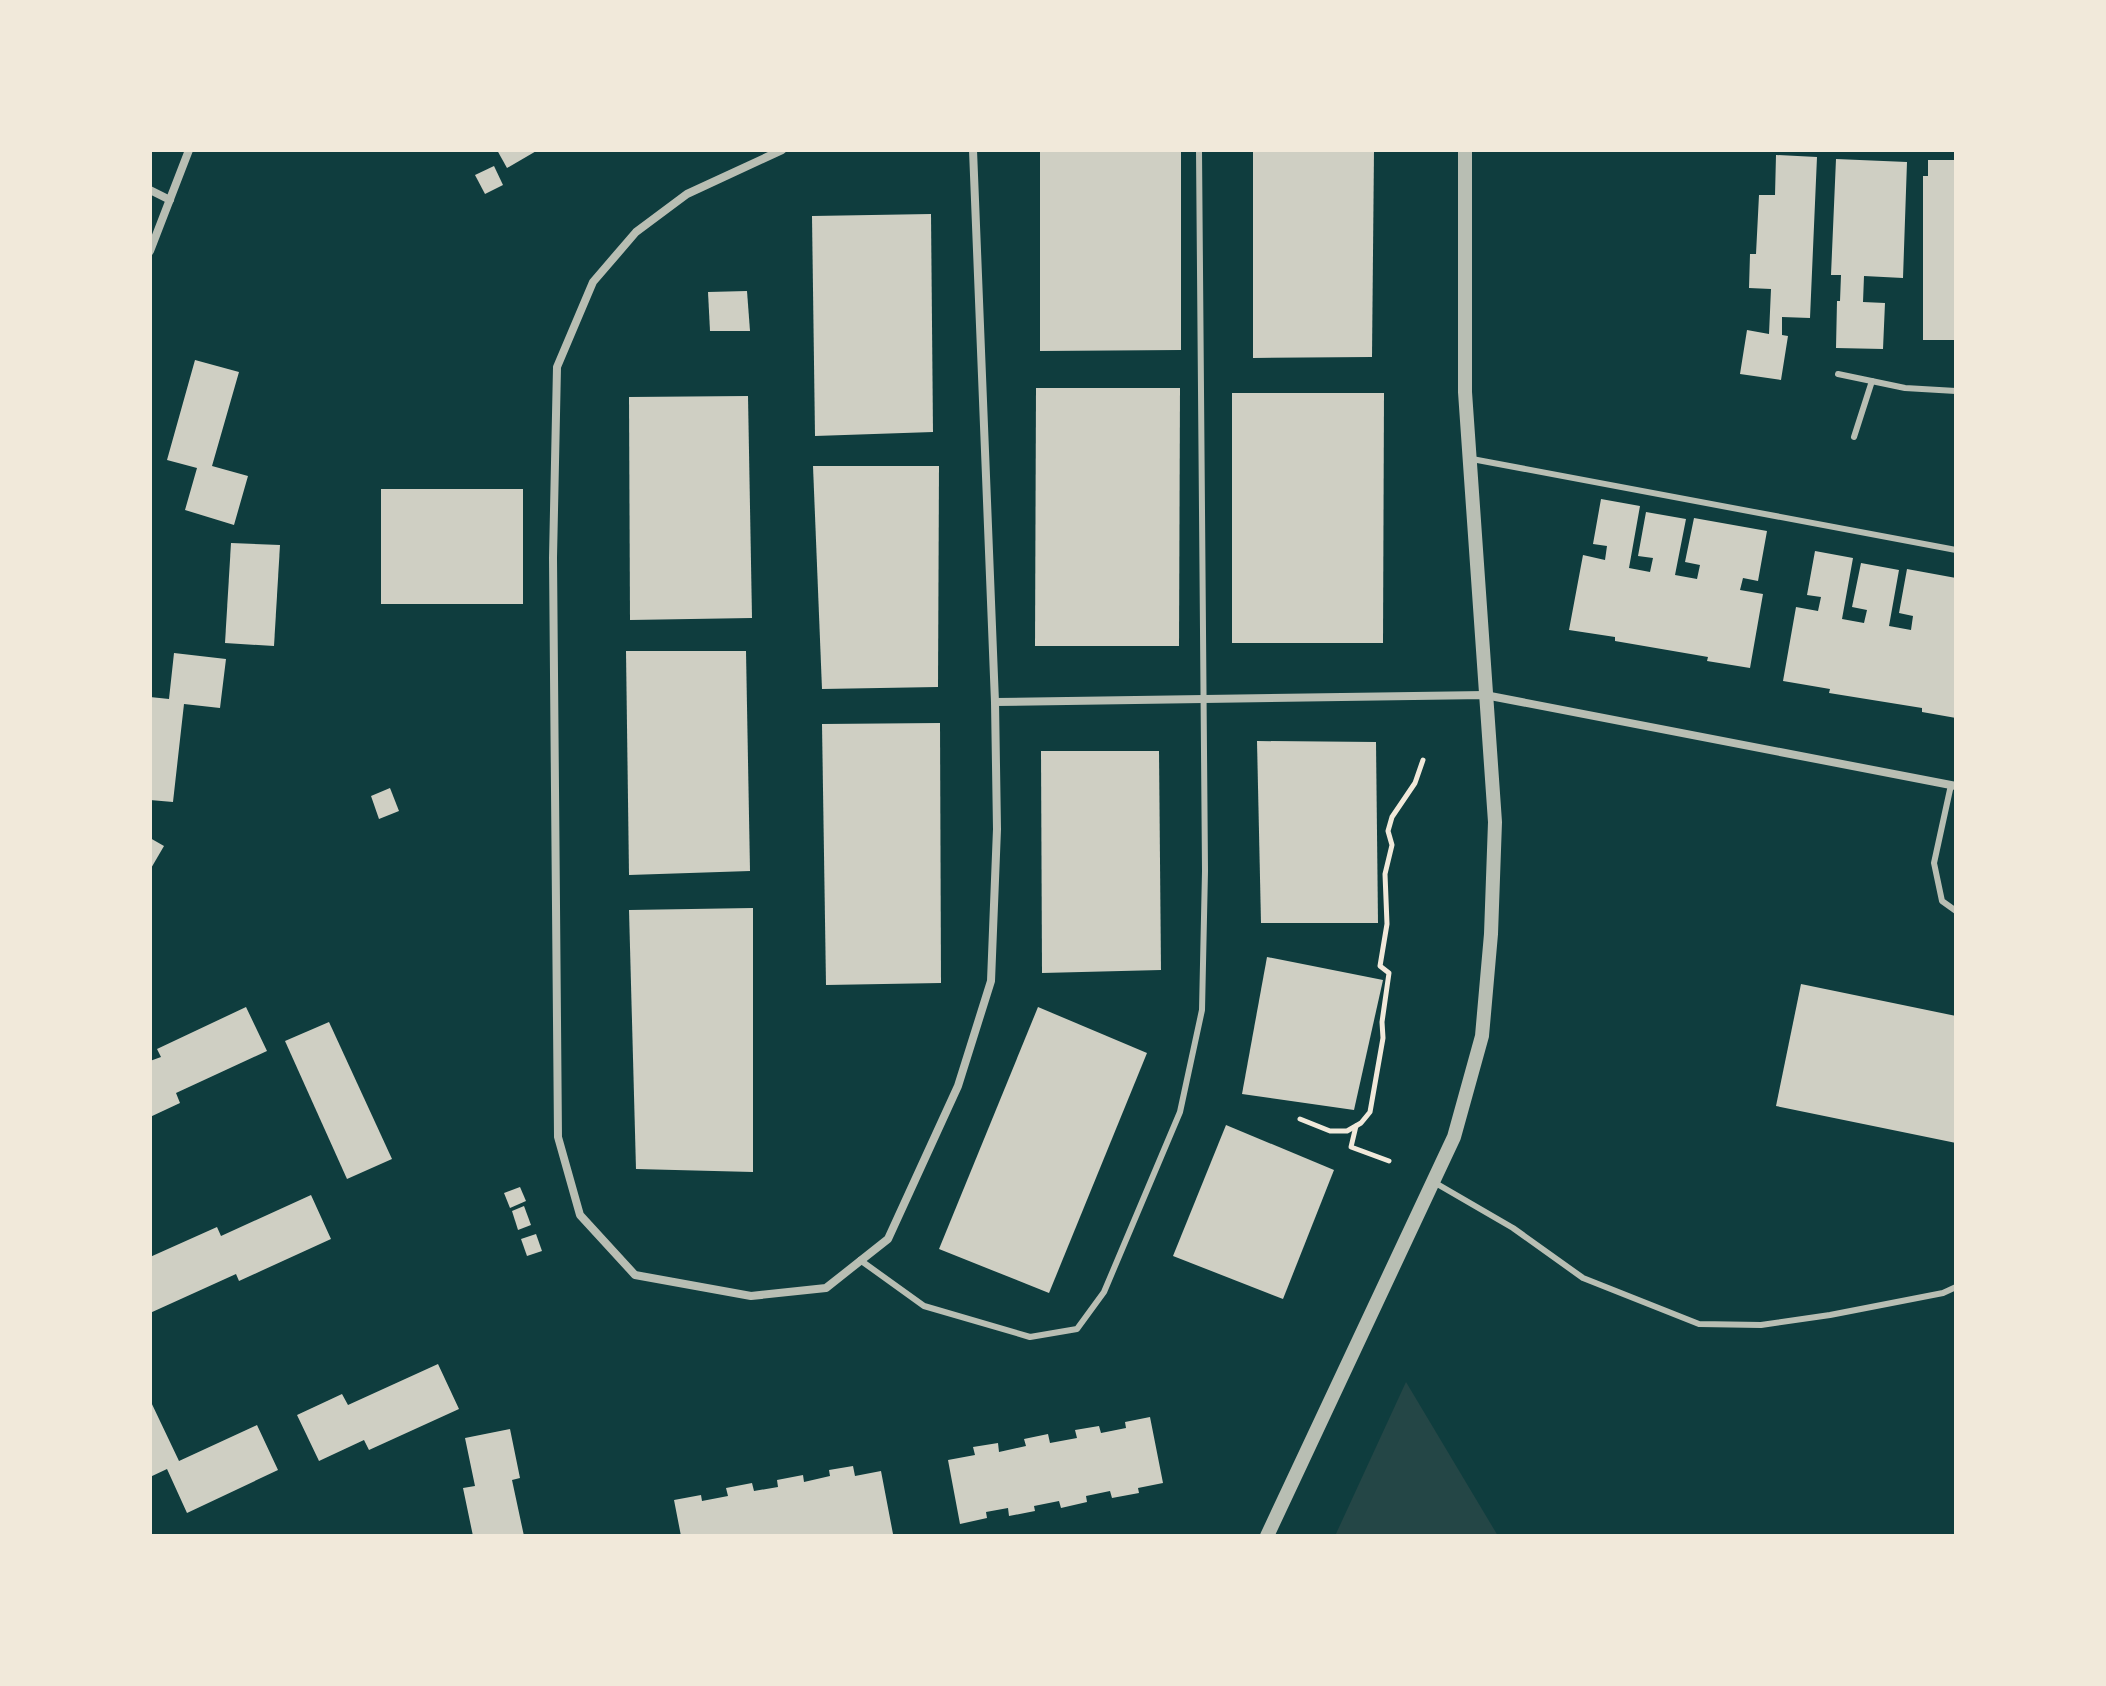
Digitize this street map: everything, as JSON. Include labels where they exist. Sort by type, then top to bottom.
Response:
[{"type":"street","points":[[150,251],[189,150]]},
{"type":"street","points":[[782,150],[687,194],[636,232],[593,282],[557,367],[553,558],[558,1137],[580,1215],[635,1275],[751,1296],[826,1288],[888,1239],[958,1086],[991,981],[997,829],[995,702],[973,150]]},
{"type":"street","points":[[1267,1536],[1454,1137],[1482,1036],[1491,934],[1495,822],[1465,392],[1465,150]]},
{"type":"street","points":[[150,190],[170,200]]},
{"type":"street","points":[[995,702],[1485,695],[1953,785]]},
{"type":"lane","points":[[860,1260],[924,1306],[1030,1337],[1077,1329],[1104,1292],[1180,1112],[1202,1010],[1205,871],[1199,150]]},
{"type":"lane","points":[[1838,374],[1905,388],[1956,391]]},
{"type":"lane","points":[[1854,437],[1872,381]]},
{"type":"lane","points":[[1469,458],[1956,550]]},
{"type":"lane","points":[[1953,785],[1934,863],[1942,901],[1956,911]]},
{"type":"lane","points":[[1432,1181],[1513,1228],[1583,1278],[1699,1324],[1761,1325],[1789,1321],[1943,1293],[1956,1287]]},
{"type":"path","points":[[1300,1119],[1330,1131],[1347,1131],[1370,1112],[1383,1038],[1382,1022],[1389,973],[1380,966],[1387,924],[1385,874],[1392,845],[1388,831],[1392,817],[1415,783],[1423,760]]},
{"type":"path","points":[[1356,1126],[1351,1147],[1389,1161]]},
{"type":"shaded area","points":[[1406,1382],[1498,1536],[1335,1536]]},
{"type":"building","points":[[497,150],[538,150],[507,168]]},
{"type":"building","points":[[1040,150],[1181,150],[1181,350],[1040,351]]},
{"type":"building","points":[[1253,150],[1374,150],[1372,357],[1253,358]]},
{"type":"building","points":[[1776,155],[1817,157],[1810,318],[1782,317],[1782,335],[1788,336],[1781,380],[1740,374],[1747,330],[1769,334],[1771,289],[1749,288],[1750,254],[1756,254],[1759,195],[1775,195]]},
{"type":"building","points":[[1836,159],[1907,162],[1903,278],[1864,276],[1863,302],[1885,303],[1883,349],[1836,348],[1841,275],[1831,275]]},
{"type":"building","points":[[1928,160],[1956,160],[1956,340],[1923,340],[1923,176],[1928,176]]},
{"type":"building","points":[[494,166],[503,185],[485,194],[475,175]]},
{"type":"building","points":[[931,214],[933,432],[815,436],[812,216]]},
{"type":"building","points":[[747,291],[750,331],[710,331],[708,292]]},
{"type":"building","points":[[195,360],[239,372],[212,466],[248,476],[234,525],[185,510],[197,468],[167,460]]},
{"type":"building","points":[[1036,388],[1180,388],[1179,646],[1035,646]]},
{"type":"building","points":[[1232,393],[1384,393],[1383,643],[1232,643]]},
{"type":"building","points":[[748,396],[752,618],[630,620],[629,397]]},
{"type":"building","points":[[813,466],[939,466],[938,687],[822,689]]},
{"type":"building","points":[[381,489],[523,489],[523,604],[381,604]]},
{"type":"building","points":[[1601,499],[1640,506],[1629,568],[1650,572],[1653,558],[1638,556],[1646,512],[1686,519],[1675,575],[1697,579],[1700,565],[1685,562],[1694,518],[1767,531],[1758,581],[1743,578],[1740,590],[1763,594],[1750,668],[1707,661],[1708,657],[1615,641],[1615,637],[1569,630],[1583,555],[1605,560],[1607,546],[1593,544]]},
{"type":"building","points":[[231,543],[280,545],[274,646],[225,643]]},
{"type":"building","points":[[1815,551],[1853,558],[1842,619],[1864,623],[1867,610],[1852,607],[1861,563],[1899,570],[1889,626],[1911,630],[1913,616],[1899,613],[1907,569],[1956,578],[1956,718],[1922,712],[1922,708],[1829,693],[1830,689],[1783,681],[1796,607],[1818,611],[1821,597],[1807,595]]},
{"type":"building","points":[[626,651],[746,651],[750,871],[629,875]]},
{"type":"building","points":[[174,653],[226,659],[220,708],[184,704],[173,802],[150,800],[150,697],[169,699]]},
{"type":"building","points":[[940,723],[941,983],[826,985],[822,724]]},
{"type":"building","points":[[1257,741],[1376,742],[1378,923],[1261,923]]},
{"type":"building","points":[[1041,751],[1159,751],[1161,970],[1042,973]]},
{"type":"building","points":[[390,788],[399,811],[379,819],[371,796]]},
{"type":"building","points":[[150,838],[164,846],[150,870]]},
{"type":"building","points":[[753,908],[753,1172],[636,1169],[629,910]]},
{"type":"building","points":[[1267,957],[1383,980],[1354,1110],[1242,1094]]},
{"type":"building","points":[[1801,984],[1956,1016],[1956,1143],[1776,1106]]},
{"type":"building","points":[[246,1007],[267,1051],[176,1093],[180,1103],[150,1117],[150,1061],[161,1057],[157,1049]]},
{"type":"building","points":[[1038,1007],[1147,1053],[1049,1293],[939,1249]]},
{"type":"building","points":[[329,1022],[392,1159],[347,1179],[285,1041]]},
{"type":"building","points":[[1226,1125],[1334,1170],[1283,1299],[1173,1256]]},
{"type":"building","points":[[520,1187],[526,1201],[510,1208],[504,1193]]},
{"type":"building","points":[[311,1195],[331,1239],[239,1281],[236,1274],[150,1313],[150,1257],[217,1227],[221,1236]]},
{"type":"building","points":[[524,1206],[531,1225],[518,1230],[512,1211]]},
{"type":"building","points":[[536,1234],[542,1251],[527,1256],[521,1239]]},
{"type":"building","points":[[438,1364],[459,1409],[369,1450],[364,1440],[319,1461],[297,1415],[342,1394],[348,1405]]},
{"type":"building","points":[[150,1400],[179,1461],[257,1425],[278,1470],[187,1513],[167,1469],[150,1477]]},
{"type":"building","points":[[1150,1417],[1163,1483],[1138,1488],[1139,1493],[1112,1498],[1110,1491],[1086,1496],[1087,1502],[1061,1508],[1059,1501],[1034,1506],[1035,1511],[1009,1516],[1008,1508],[986,1512],[987,1518],[960,1524],[948,1460],[975,1455],[973,1447],[998,1443],[999,1452],[1026,1446],[1024,1439],[1048,1434],[1050,1443],[1077,1438],[1075,1430],[1099,1426],[1101,1433],[1126,1428],[1125,1422]]},
{"type":"building","points":[[510,1429],[520,1478],[512,1480],[524,1536],[473,1536],[463,1488],[475,1486],[465,1438]]},
{"type":"building","points":[[853,1466],[855,1476],[881,1471],[893,1534],[681,1536],[674,1500],[701,1495],[702,1501],[728,1496],[726,1488],[752,1483],[754,1491],[778,1487],[777,1480],[803,1475],[804,1482],[830,1476],[829,1470]]}]
